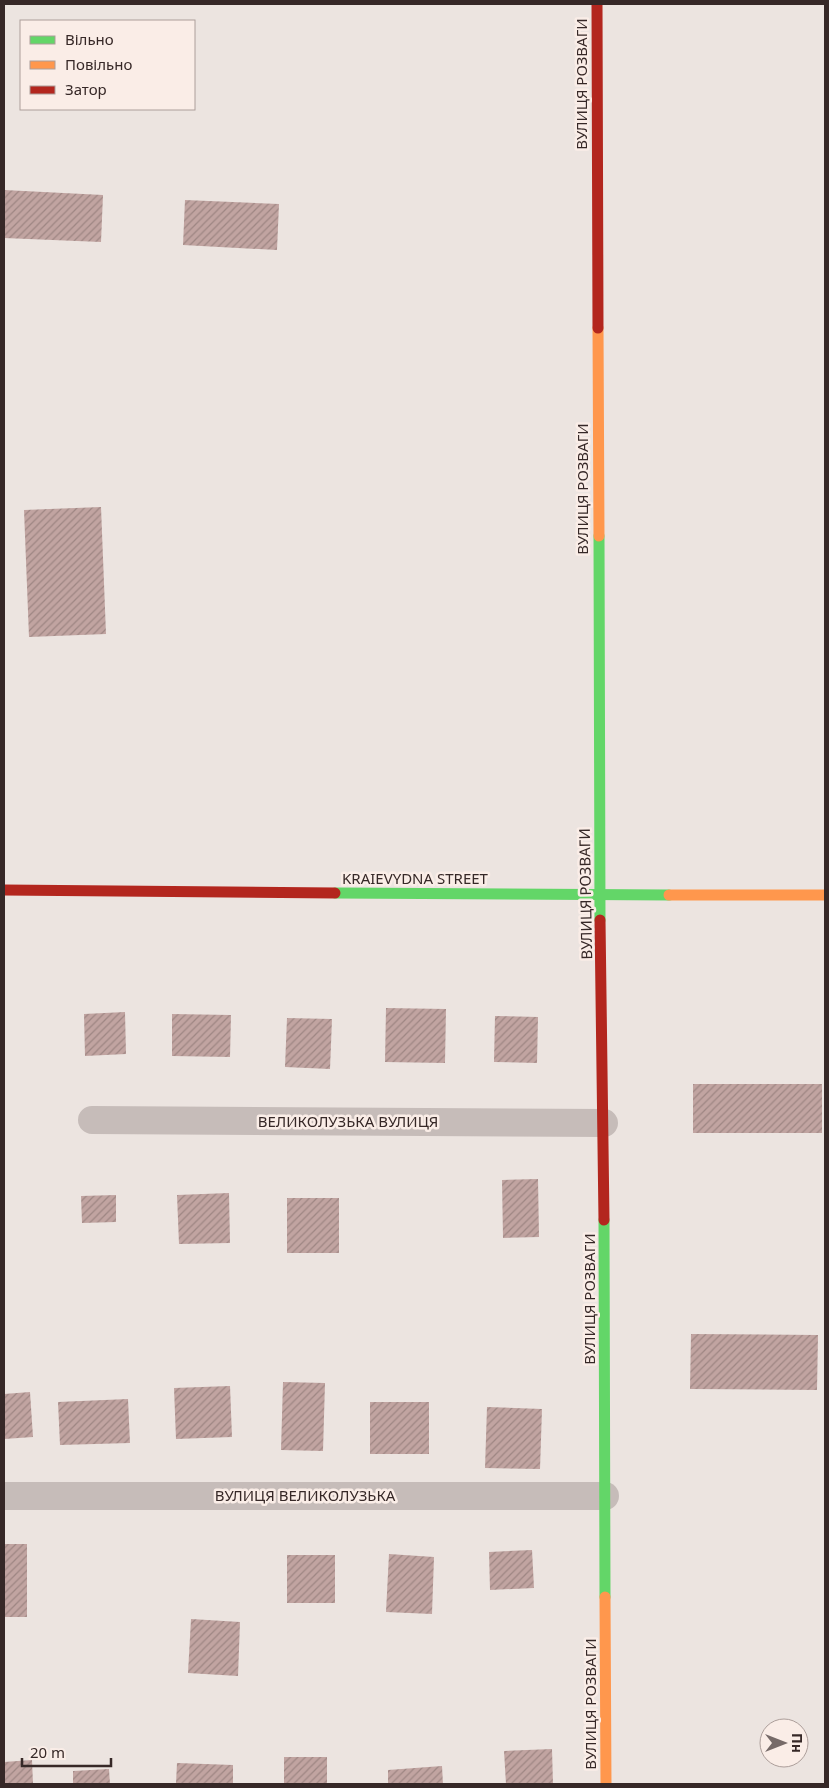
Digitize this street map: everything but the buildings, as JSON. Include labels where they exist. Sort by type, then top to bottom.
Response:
[{"type":"street","name":"ВУЛИЦЯ РОЗВАГИ","points":[[596,4],[600,896],[604,1123],[606,1784]]},
{"type":"street","name":"KRAIEVYDNA STREET","points":[[4,890],[600,896],[825,896]]},
{"type":"street","name":"ВЕЛИКОЛУЗЬКА ВУЛИЦЯ","points":[[92,1120],[604,1123]]},
{"type":"street","name":"ВУЛИЦЯ ВЕЛИКОЛУЗЬКА","points":[[4,1496],[606,1496]]},
{"type":"traffic: fast","points":[[599,536],[600,920]]},
{"type":"traffic: fast","points":[[335,893],[669,895]]},
{"type":"traffic: fast","points":[[604,1220],[605,1597]]},
{"type":"traffic: slow","points":[[598,328],[599,536]]},
{"type":"traffic: slow","points":[[669,895],[825,895]]},
{"type":"traffic: slow","points":[[605,1597],[606,1784]]},
{"type":"traffic: jam","points":[[597,4],[598,328]]},
{"type":"traffic: jam","points":[[4,890],[335,893]]},
{"type":"traffic: jam","points":[[600,920],[604,1220]]}]
